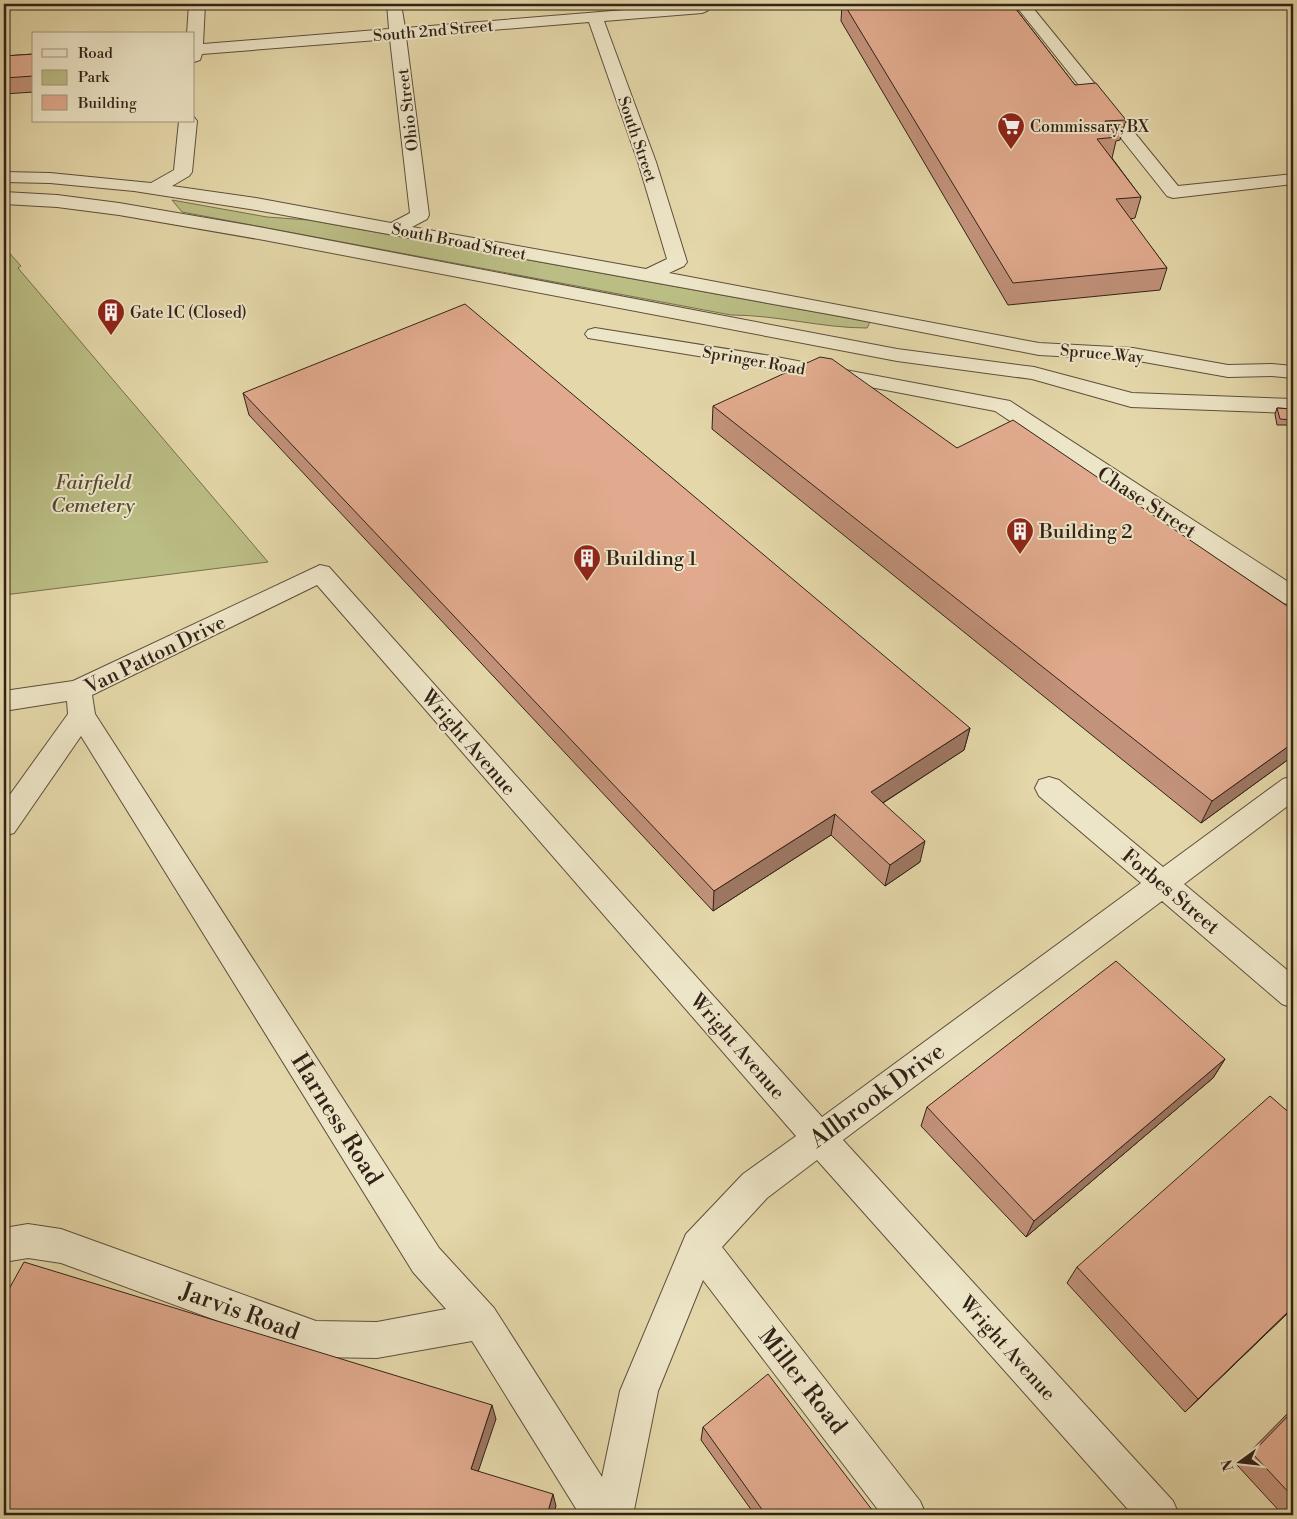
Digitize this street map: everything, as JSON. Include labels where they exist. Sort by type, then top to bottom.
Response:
[{"type":"street","points":[[195,35],[197,4]]},
{"type":"street","name":"Ohio Street","points":[[394,4],[420,215],[394,229]]},
{"type":"street","points":[[1026,4],[1025,8],[1173,192],[1293,179]]},
{"type":"street","name":"South 2nd Street","points":[[195,50],[702,8]]},
{"type":"street","name":"South Street","points":[[595,17],[647,162],[677,262],[646,276]]},
{"type":"street","points":[[154,189],[183,172],[188,122]]},
{"type":"street","name":"South Broad Street","points":[[4,176],[72,180],[154,189],[256,204],[912,324]]},
{"type":"street","points":[[4,191],[72,180]]},
{"type":"street","name":"South Broad Street","points":[[4,198],[57,201],[119,209],[254,232],[898,355]]},
{"type":"street","name":"Spruce Way","points":[[912,324],[1039,349],[1133,354],[1228,370],[1293,372]]},
{"type":"street","name":"Springer Road","points":[[595,334],[771,362],[1002,406]]},
{"type":"street","name":"Spruce Way","points":[[898,355],[1034,373],[1130,400],[1231,404]]},
{"type":"street","points":[[1231,404],[1293,406]]},
{"type":"street","points":[[1231,404],[1293,413]]},
{"type":"street","points":[[1231,404],[1264,416],[1293,418]]},
{"type":"street","name":"Chase Street","points":[[1002,406],[1293,597]]},
{"type":"street","name":"Van Patton Drive","points":[[4,824],[80,702],[320,573]]},
{"type":"street","name":"Wright Avenue","points":[[320,573],[819,1138],[1158,1515]]},
{"type":"street","points":[[4,701],[80,702]]},
{"type":"street","name":"Harness Road","points":[[80,702],[426,1260],[482,1322],[603,1515]]},
{"type":"street","name":"Allbrook Drive","points":[[614,1515],[639,1390],[699,1246],[755,1186],[1293,787]]},
{"type":"street","name":"Forbes Street","points":[[1049,788],[1293,994]]},
{"type":"street","name":"Jarvis Road","points":[[4,1244],[28,1241],[61,1246],[316,1339],[377,1340],[482,1322]]},
{"type":"street","name":"Miller Road","points":[[699,1246],[906,1515]]},
{"type":"green space","points":[[172,200],[267,217],[309,220],[870,322],[867,328],[731,315],[182,212]]},
{"type":"green space","name":"Fairfield Cemetery","points":[[4,247],[21,266],[18,268],[268,562],[4,595]]},
{"type":"building","name":"Commissary, BX","points":[[844,4],[1012,4],[1075,85],[1096,83],[1126,120],[1105,121],[1117,137],[1097,139],[1141,197],[1116,199],[1167,268],[1013,283]]},
{"type":"building","points":[[32,54],[32,76],[4,78],[4,56]]},
{"type":"building","name":"Building 1","points":[[465,304],[970,728],[871,792],[925,841],[890,865],[835,814],[714,891],[243,393]]},
{"type":"building","name":"Building 2","points":[[820,357],[832,359],[957,448],[1013,420],[1293,610],[1293,743],[1212,801],[713,406]]},
{"type":"building","points":[[1277,408],[1293,409],[1293,420],[1280,419]]},
{"type":"building","points":[[1116,961],[1225,1059],[1034,1221],[927,1107]]},
{"type":"building","points":[[1270,1096],[1293,1116],[1293,1307],[1198,1399],[1077,1267]]},
{"type":"building","points":[[24,1262],[492,1405],[471,1469],[553,1494],[547,1515],[4,1515],[4,1298]]},
{"type":"building","points":[[768,1374],[876,1515],[766,1515],[703,1427]]},
{"type":"building","points":[[1293,1411],[1293,1497],[1252,1453]]},
{"type":"place","name":"Commissary, BX","points":[[1011,150]]},
{"type":"place","name":"Gate 1C (Closed)","points":[[111,336]]},
{"type":"place","name":"Building 2","points":[[1020,555]]},
{"type":"place","name":"Building 1","points":[[587,582]]}]
